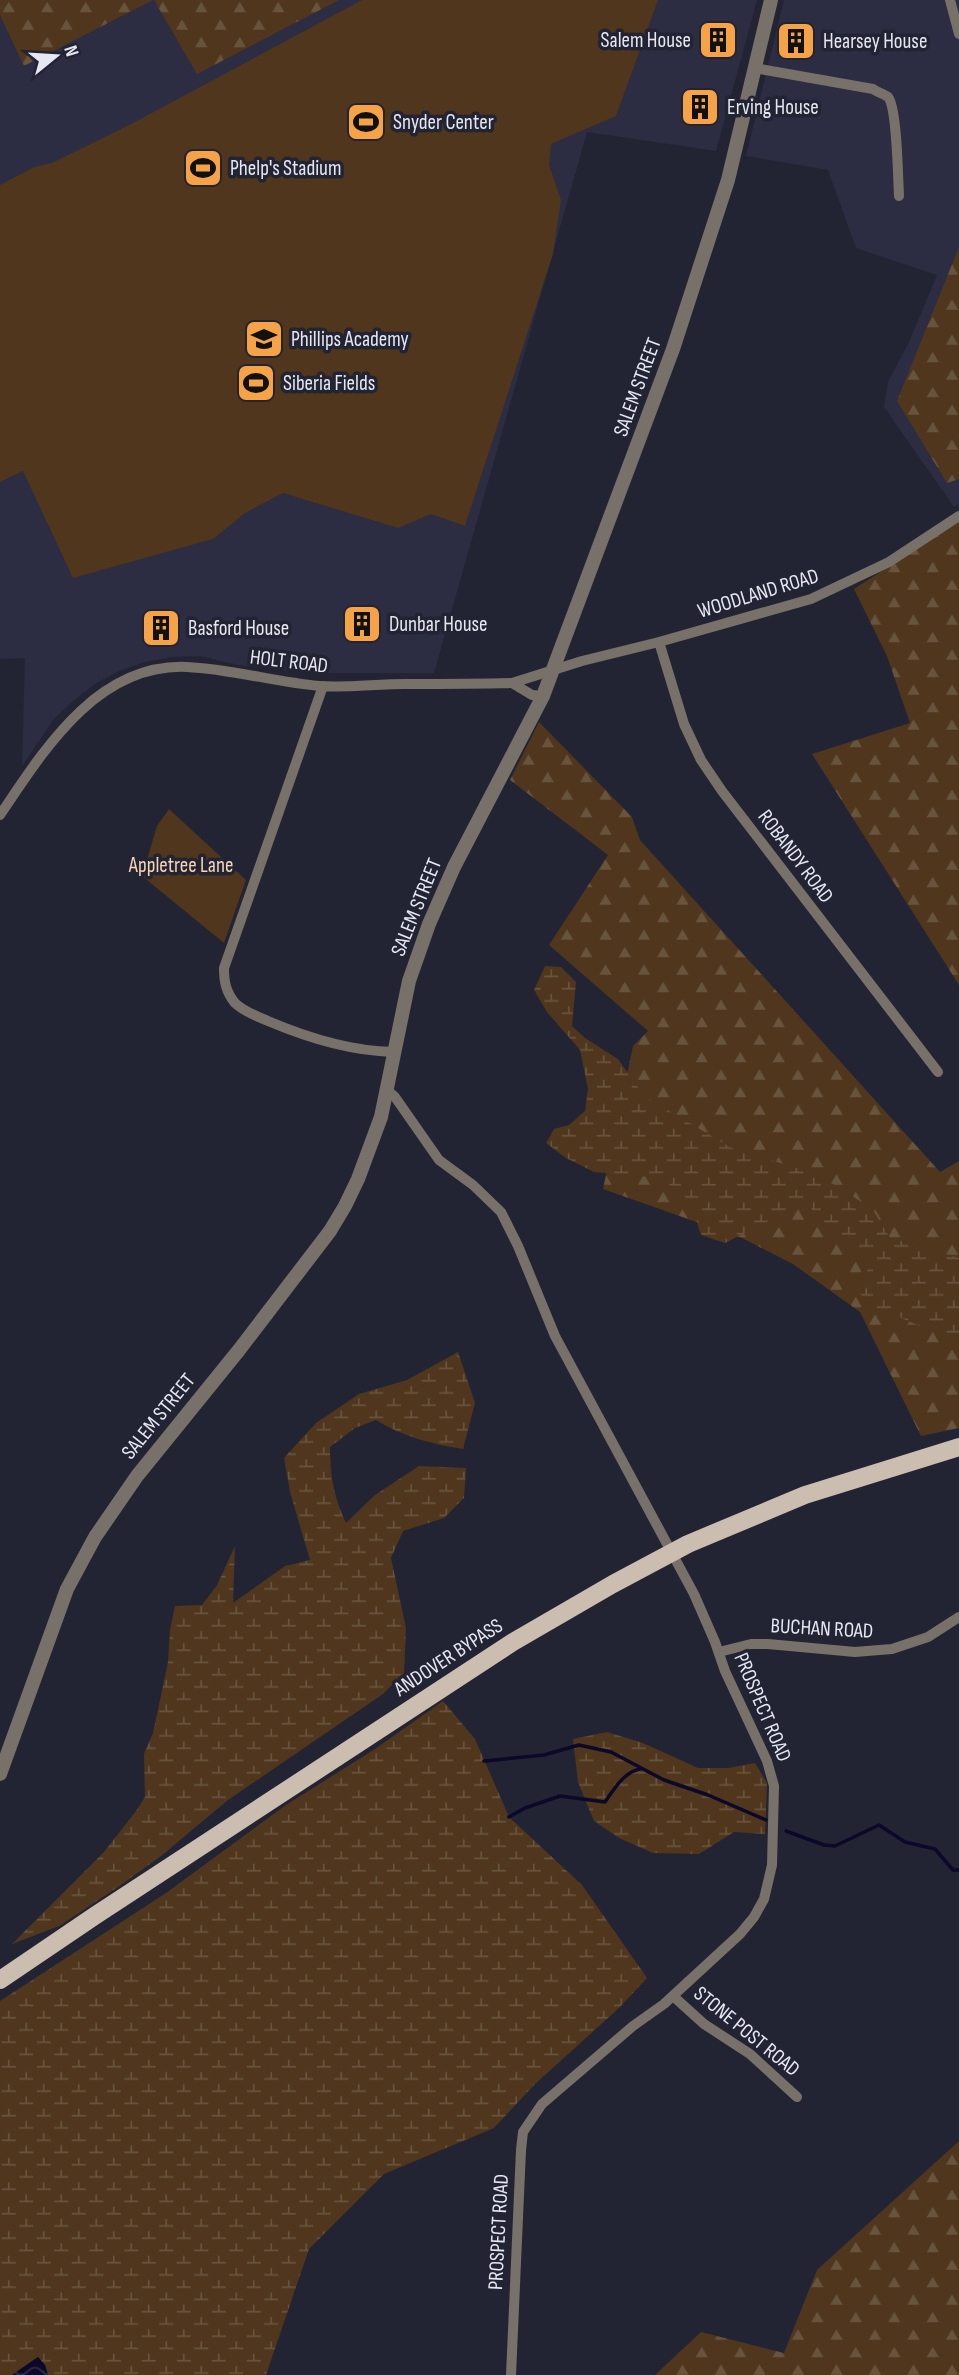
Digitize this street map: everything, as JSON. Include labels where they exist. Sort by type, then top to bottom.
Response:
[{"type":"main road","name":"ANDOVER BYPASS","points":[[0,1980],[96,1914],[513,1642],[613,1584],[671,1553],[805,1495],[959,1447]]},
{"type":"street","name":"SALEM STREET","points":[[0,1774],[18,1730],[51,1630],[82,1560],[137,1476],[239,1350],[330,1231],[358,1179],[381,1117],[409,981],[429,924],[454,867],[543,696],[690,300],[728,180],[771,0]]},
{"type":"street","points":[[950,0],[959,34]]},
{"type":"street","points":[[754,68],[873,89],[887,96],[894,121],[899,196]]},
{"type":"street","name":"WOODLAND ROAD","points":[[552,671],[811,599],[889,562],[959,516]]},
{"type":"street","name":"ROBANDY ROAD","points":[[659,642],[684,724],[701,760],[755,835],[939,1072]]},
{"type":"street","name":"HOLT ROAD","points":[[0,816],[45,749],[84,707],[101,694],[148,670],[188,667],[323,686],[512,683],[552,671]]},
{"type":"street","name":"HOLT ROAD","points":[[512,683],[532,695],[543,696]]},
{"type":"street","points":[[323,686],[224,968],[224,984],[236,1003],[247,1012],[304,1036],[371,1051],[393,1052]]},
{"type":"street","name":"PROSPECT ROAD","points":[[386,1089],[395,1097],[439,1160],[474,1185],[501,1212],[555,1336],[694,1594],[772,1775],[772,1865],[764,1899],[754,1917],[740,1934],[673,1996],[551,2095],[533,2115],[523,2132],[520,2150],[511,2375]]},
{"type":"street","name":"BUCHAN ROAD","points":[[719,1652],[751,1644],[819,1647],[855,1652],[879,1651],[928,1637],[959,1617]]},
{"type":"street","name":"STONE POST ROAD","points":[[673,1996],[704,2024],[750,2054],[797,2097]]},
{"type":"shaded area","name":"Phillips Academy","points":[[61,0],[757,0],[716,151],[587,132],[434,673],[288,671],[238,665],[200,656],[145,662],[119,671],[95,684],[73,701],[53,720],[22,766],[25,658],[0,659],[0,17],[41,8]]},
{"type":"shaded area","points":[[784,0],[959,0],[959,504],[954,507],[884,407],[888,382],[909,342],[937,275],[856,248],[828,170],[746,156]]},
{"type":"green space","points":[[0,0],[153,0],[24,66],[0,15]]},
{"type":"green space","points":[[154,0],[339,0],[197,74]]},
{"type":"green space","name":"Siberia Fields","points":[[362,0],[658,0],[616,116],[551,144],[549,165],[561,200],[553,254],[465,526],[431,514],[398,528],[283,493],[245,513],[213,539],[73,578],[23,471],[0,482],[0,185],[133,123]]},
{"type":"green space","points":[[959,247],[959,479],[947,483],[897,401]]},
{"type":"green space","points":[[959,521],[959,985],[812,754],[910,723],[887,656],[854,589]]},
{"type":"green space","points":[[539,722],[632,817],[640,840],[940,1172],[959,1161],[959,1428],[921,1436],[860,1312],[793,1264],[742,1238],[603,1189],[633,1046],[648,1031],[549,945],[608,855],[510,780]]},
{"type":"green space","name":"Appletree Lane","points":[[169,809],[246,880],[224,943],[142,876],[157,826]]},
{"type":"green space","points":[[545,966],[561,967],[576,982],[572,1026],[585,1038],[618,1059],[644,1096],[730,1147],[799,1169],[839,1187],[873,1210],[890,1238],[959,1258],[959,1342],[878,1311],[858,1292],[873,1257],[827,1228],[809,1206],[792,1209],[725,1243],[701,1235],[690,1201],[661,1178],[594,1172],[566,1158],[546,1143],[554,1129],[569,1125],[585,1111],[588,1089],[580,1050],[547,1012],[534,990]]},
{"type":"green space","points":[[458,1352],[475,1403],[463,1449],[418,1439],[376,1420],[355,1428],[330,1447],[338,1505],[346,1523],[375,1495],[419,1466],[466,1468],[464,1498],[444,1518],[403,1531],[391,1558],[406,1628],[404,1673],[383,1694],[228,1800],[161,1856],[118,1887],[59,1926],[12,1944],[104,1852],[145,1797],[144,1754],[153,1733],[168,1662],[175,1606],[202,1605],[217,1585],[235,1546],[233,1603],[285,1566],[310,1560],[290,1492],[284,1458],[316,1423],[359,1394],[407,1380]]},
{"type":"green space","points":[[443,1701],[475,1739],[509,1817],[582,1885],[647,1978],[620,2007],[534,2085],[494,2128],[384,2174],[309,2249],[266,2375],[48,2375],[45,2365],[38,2357],[12,2375],[0,2375],[0,2001],[166,1893],[286,1805],[375,1749]]},
{"type":"green space","points":[[607,1732],[643,1743],[698,1768],[728,1768],[755,1763],[767,1783],[765,1834],[734,1832],[699,1854],[653,1853],[619,1838],[594,1821],[578,1782],[573,1739]]},
{"type":"green space","points":[[959,2141],[959,2375],[655,2375],[701,2332],[784,2353],[817,2270]]},
{"type":"water","points":[[38,2357],[45,2365],[48,2375],[12,2375]]},
{"type":"waterway","points":[[484,1761],[544,1755],[579,1745],[611,1752],[664,1780],[766,1820]]},
{"type":"waterway","points":[[509,1817],[525,1808],[560,1796],[605,1802],[624,1777],[640,1769]]},
{"type":"waterway","points":[[786,1831],[824,1845],[835,1846],[879,1825],[905,1842],[935,1849],[953,1870],[959,1870]]},
{"type":"place","name":"Salem House","points":[[718,40]]},
{"type":"place","name":"Hearsey House","points":[[796,41]]},
{"type":"place","name":"Erving House","points":[[700,107]]},
{"type":"place","name":"Snyder Center","points":[[366,122]]},
{"type":"place","name":"Phelp's Stadium","points":[[203,168]]},
{"type":"place","name":"Phillips Academy","points":[[264,339]]},
{"type":"place","name":"Siberia Fields","points":[[256,383]]},
{"type":"place","name":"Dunbar House","points":[[362,624]]},
{"type":"place","name":"Basford House","points":[[161,628]]}]
